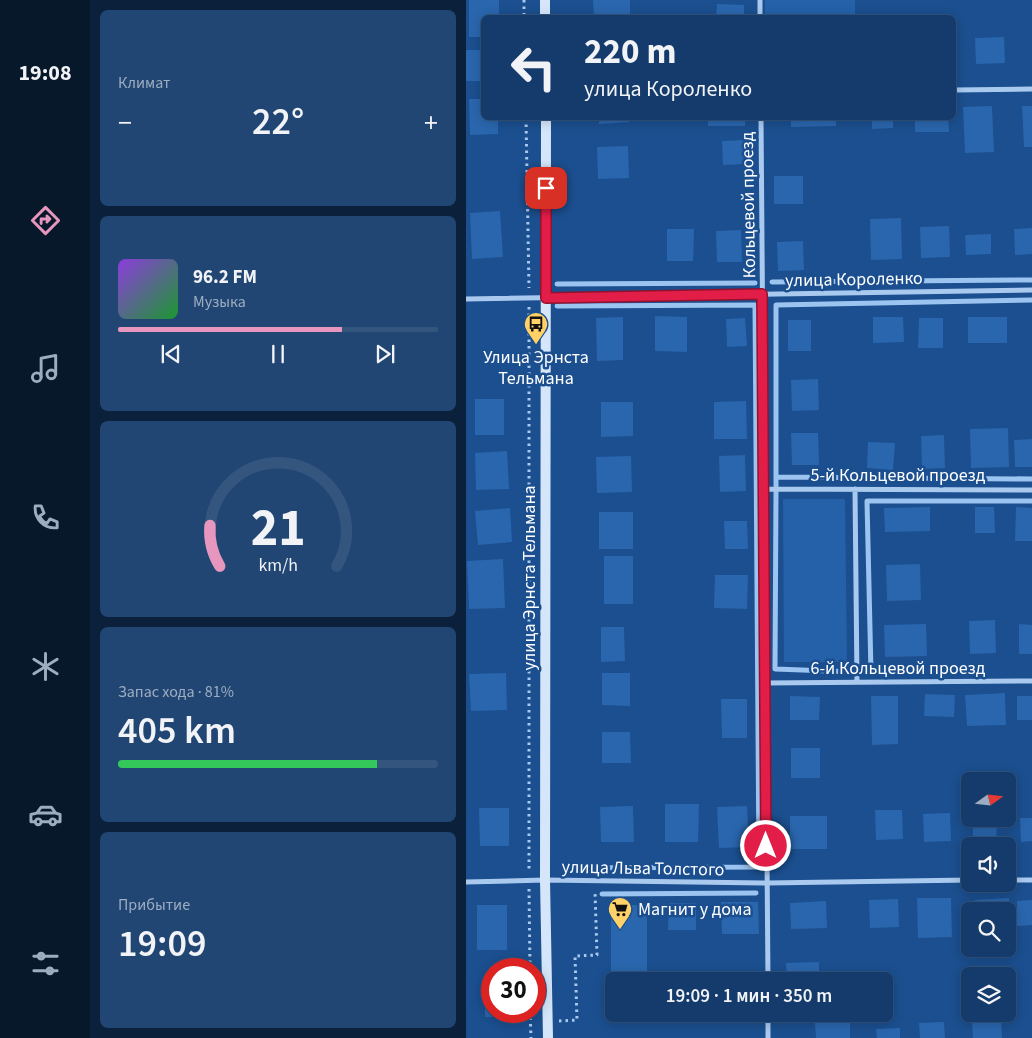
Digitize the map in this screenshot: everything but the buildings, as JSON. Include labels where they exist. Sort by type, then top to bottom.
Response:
[{"type":"main road","points":[[546,0],[546,15]]},
{"type":"main road","name":"улица Эрнста Тельмана","points":[[546,120],[545,880],[548,1038]]},
{"type":"street","points":[[760,0],[760,15]]},
{"type":"street","points":[[956,90],[1032,89]]},
{"type":"street","name":"Кольцевой проезд","points":[[760,120],[768,972]]},
{"type":"street","name":"улица Короленко","points":[[466,299],[1032,290]]},
{"type":"street","name":"5-й Кольцевой проезд","points":[[764,489],[1032,490]]},
{"type":"street","points":[[855,489],[857,682]]},
{"type":"street","name":"6-й Кольцевой проезд","points":[[765,683],[1032,681]]},
{"type":"street","name":"улица Льва Толстого","points":[[466,882],[545,880],[767,883],[961,880]]},
{"type":"street","points":[[1016,880],[1032,880]]},
{"type":"street","points":[[768,1022],[768,1038]]},
{"type":"path","points":[[524,0],[524,15]]},
{"type":"path","points":[[526,120],[529,298],[530,958]]},
{"type":"path","points":[[577,1020],[575,956],[597,955],[595,882]]},
{"type":"path","points":[[530,1023],[531,1038]]},
{"type":"shaded area","points":[[765,0],[855,0],[855,15],[765,15]]},
{"type":"shaded area","points":[[783,499],[845,499],[847,662],[784,662]]},
{"type":"waterway","points":[[772,282],[1032,280]]},
{"type":"waterway","points":[[557,284],[755,283]]},
{"type":"waterway","points":[[776,487],[776,305],[1032,300]]},
{"type":"waterway","points":[[557,306],[755,305],[759,867],[572,868]]},
{"type":"waterway","points":[[776,477],[1032,479]]},
{"type":"waterway","points":[[776,492],[775,669],[856,672]]},
{"type":"waterway","points":[[858,672],[871,672],[867,501],[1032,501]]},
{"type":"waterway","points":[[602,894],[756,893]]},
{"type":"place","name":"Улица Эрнста Тельмана","points":[[536,345]]},
{"type":"place","name":"Магнит у дома","points":[[620,930]]},
{"type":"route","points":[[546,188],[546,298],[762,294],[766,846]]}]
